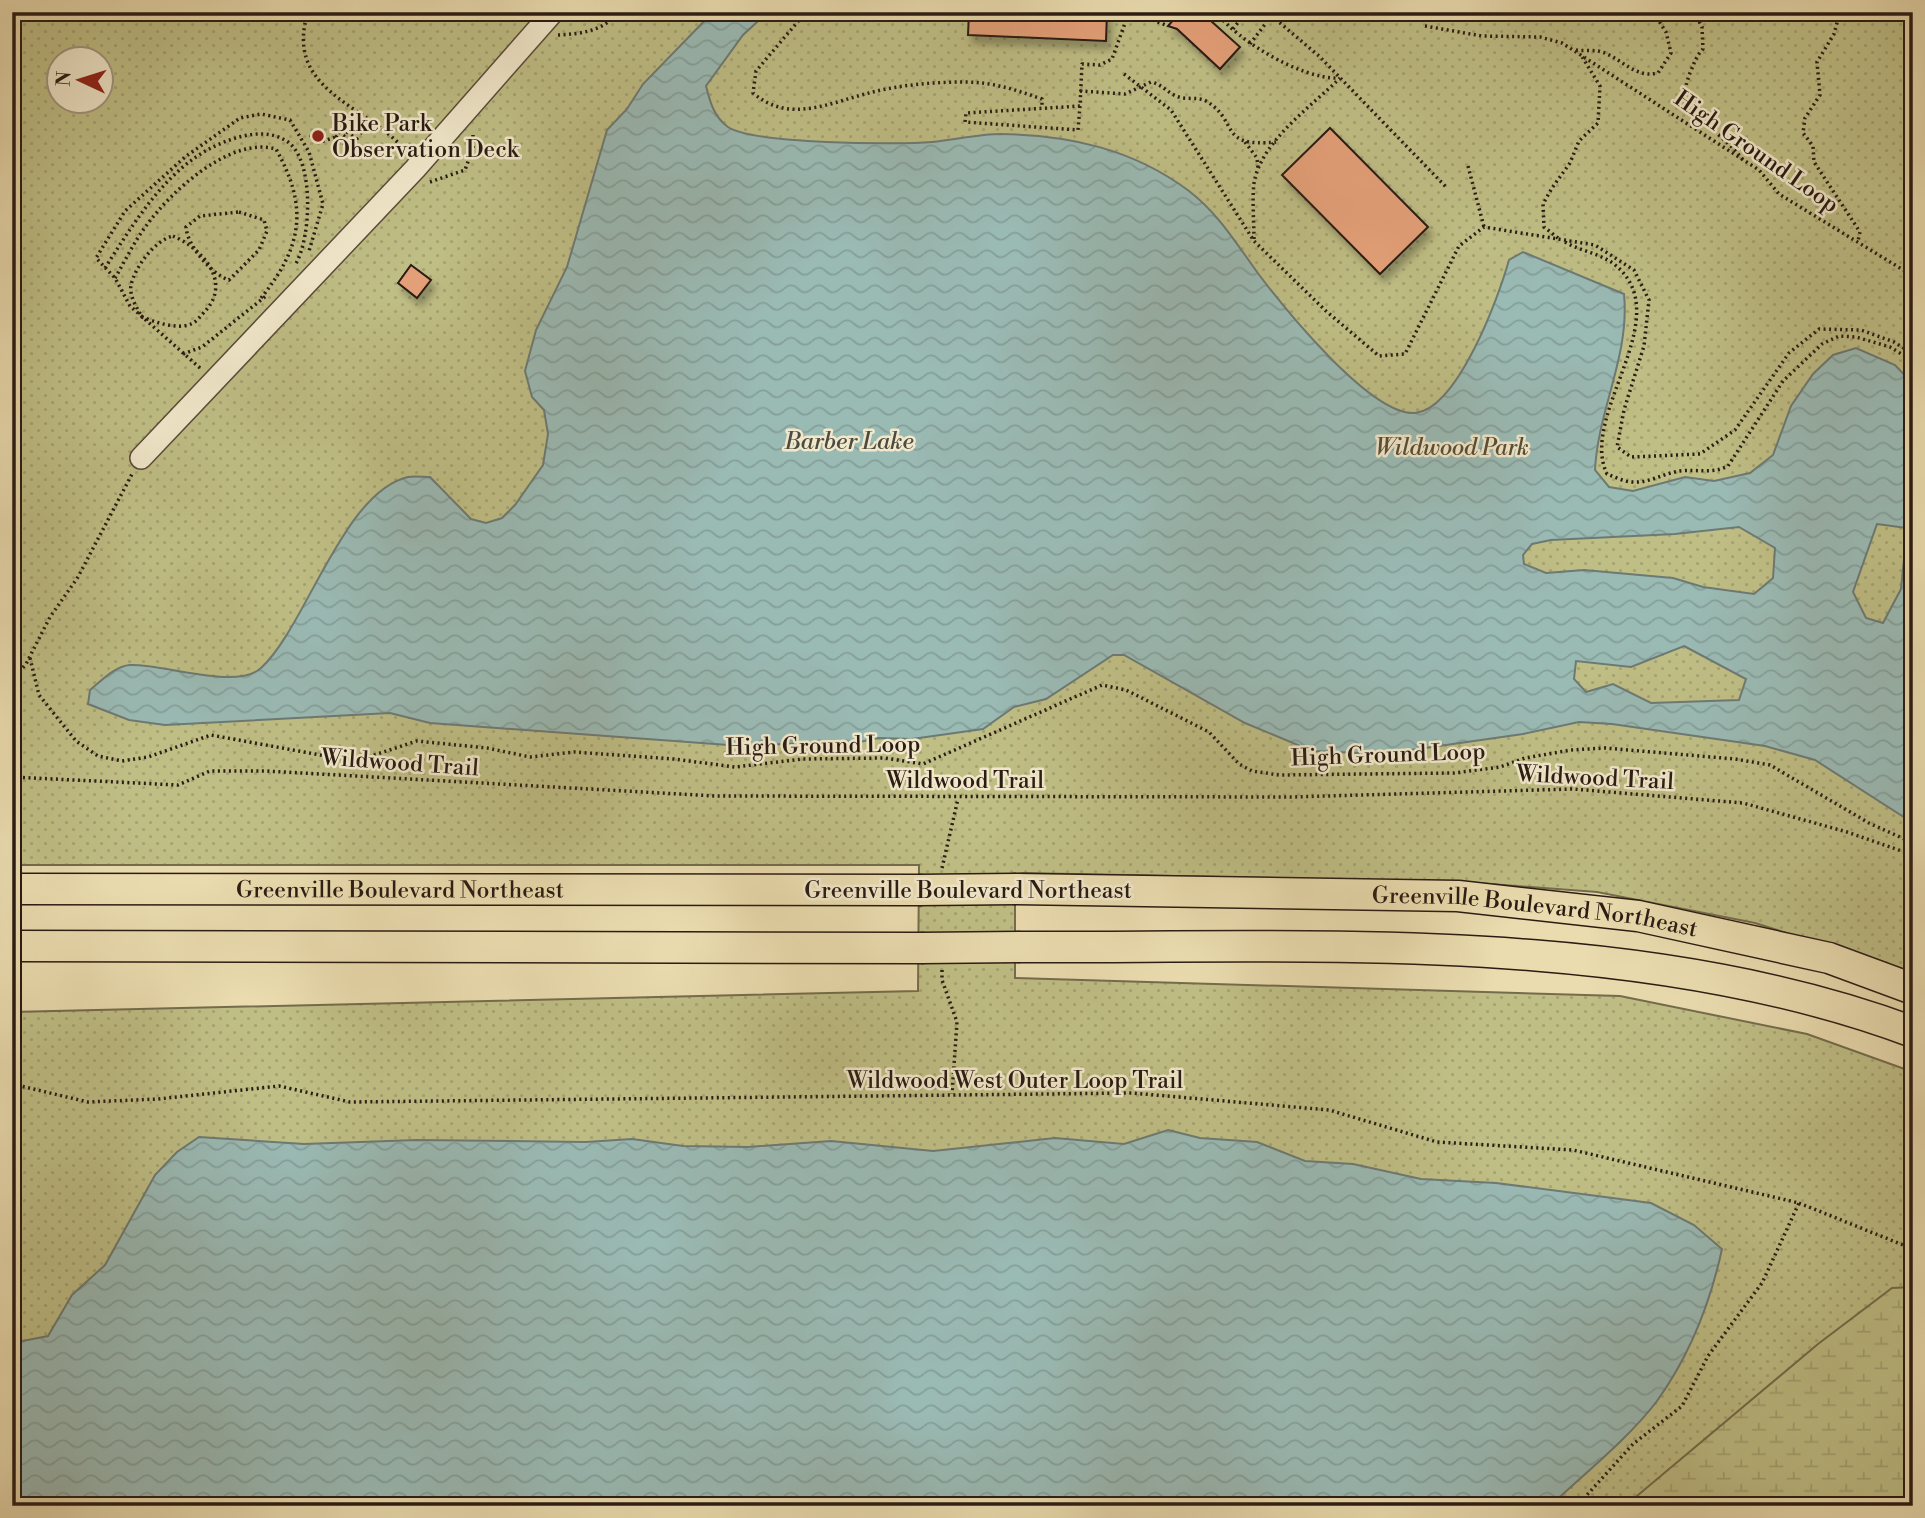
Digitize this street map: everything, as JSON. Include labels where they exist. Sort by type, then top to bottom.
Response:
[{"type":"highway","name":"Greenville Boulevard Northeast","points":[[12,889],[1016,889],[1458,895],[1638,916],[1829,958],[1913,989]]},
{"type":"highway","name":"Greenville Boulevard Northeast","points":[[12,946],[1448,950],[1563,958],[1670,970],[1791,995],[1913,1032]]},
{"type":"lane","points":[[141,458],[415,169],[553,12]]},
{"type":"path","points":[[308,12],[302,41],[308,70],[356,112],[398,142],[415,169]]},
{"type":"path","points":[[806,12],[756,71],[753,93],[767,105],[792,110],[822,107],[869,92],[964,82],[998,83],[1042,99],[1042,107]]},
{"type":"path","points":[[1080,106],[966,113],[965,122],[1078,130],[1080,106],[1082,64],[1100,65],[1112,58],[1131,12],[1168,26]]},
{"type":"path","points":[[1216,12],[1250,44],[1303,70],[1329,78],[1340,78]]},
{"type":"path","points":[[1233,29],[1246,12]]},
{"type":"path","points":[[1267,12],[1340,78],[1447,188]]},
{"type":"path","points":[[1574,50],[1600,51],[1629,65],[1637,74],[1646,76],[1658,73],[1671,53],[1666,32],[1653,12]]},
{"type":"path","points":[[1694,12],[1702,27],[1703,49],[1697,55],[1686,84],[1685,100],[1690,113],[1719,135],[1746,162]]},
{"type":"path","points":[[1840,12],[1834,34],[1817,62],[1819,95],[1805,118],[1803,133],[1813,146],[1814,162],[1860,232],[1858,241]]},
{"type":"path","points":[[1250,44],[1266,23]]},
{"type":"path","points":[[1913,25],[1908,34],[1913,46]]},
{"type":"path","name":"High Ground Loop","points":[[1426,26],[1482,36],[1540,37],[1562,43],[1759,170],[1780,194],[1913,276]]},
{"type":"path","name":"High Ground Loop","points":[[1561,240],[1544,227],[1544,204],[1570,163],[1578,141],[1598,123],[1600,86],[1581,55]]},
{"type":"path","points":[[1124,74],[1171,110],[1254,241],[1326,312],[1379,356],[1405,355],[1459,246],[1484,227],[1595,244],[1634,270],[1649,300],[1644,346],[1617,447],[1631,457],[1700,454],[1735,430],[1789,353],[1819,329],[1861,330],[1894,342],[1913,354]]},
{"type":"path","points":[[1254,241],[1254,182],[1258,171],[1276,142],[1340,78]]},
{"type":"path","points":[[1080,91],[1125,94],[1151,82],[1175,96],[1203,99],[1215,108],[1234,137],[1255,144],[1276,142]]},
{"type":"path","points":[[320,140],[336,137],[356,112]]},
{"type":"path","points":[[105,268],[147,206],[181,170],[210,149],[244,135],[261,134],[288,142],[296,154],[308,188],[308,227],[294,271],[310,249],[323,204],[309,152],[290,120],[261,114],[240,118],[150,185],[125,211],[96,258],[105,268],[115,278],[130,306],[204,371]]},
{"type":"path","points":[[348,122],[363,134],[373,122]]},
{"type":"path","points":[[336,137],[350,149],[354,144],[341,130]]},
{"type":"path","points":[[1242,140],[1257,158],[1258,171]]},
{"type":"path","points":[[115,278],[146,226],[175,194],[223,158],[261,145],[276,149],[285,166],[295,195],[296,225],[294,245],[288,258],[254,306]]},
{"type":"path","points":[[1468,166],[1484,227]]},
{"type":"path","points":[[207,263],[183,240],[173,236],[159,240],[152,247],[131,286],[133,300],[142,317],[181,326],[192,324],[212,302],[215,274],[207,263],[187,237],[190,221],[200,216],[239,212],[264,220],[266,240],[229,280],[207,263]]},
{"type":"path","points":[[1561,240],[1613,264],[1628,279],[1636,297],[1636,316],[1625,368],[1602,434],[1600,459],[1607,474],[1617,478],[1632,482],[1663,478],[1677,471],[1719,471],[1728,466],[1783,381],[1822,344],[1839,336],[1856,337],[1890,347],[1913,360]]},
{"type":"path","points":[[183,354],[202,347],[279,285]]},
{"type":"path","points":[[254,306],[272,294]]},
{"type":"path","name":"High Ground Loop","points":[[30,657],[39,695],[76,741],[98,756],[122,761],[148,757],[211,735],[342,759],[362,760],[417,741],[487,748],[530,757],[574,752],[674,759],[735,767],[803,759],[885,758],[923,764],[1102,685],[1126,690],[1209,732],[1239,764],[1252,771],[1292,775],[1454,773],[1500,767],[1525,758],[1571,750],[1605,748],[1735,760],[1770,765],[1870,823],[1913,843]]},
{"type":"path","name":"Wildwood Trail","points":[[12,777],[178,785],[210,771],[266,771],[715,796],[884,798],[1291,797],[1573,789],[1742,803],[1847,832],[1913,855]]},
{"type":"path","name":"Wildwood West Outer Loop Trail","points":[[12,1084],[88,1102],[158,1099],[279,1086],[350,1102],[1132,1093],[1329,1110],[1437,1142],[1573,1150],[1799,1203],[1913,1249]]},
{"type":"path","points":[[1577,1506],[1633,1444],[1682,1406],[1708,1356],[1762,1283],[1799,1203]]},
{"type":"green space","name":"Wildwood Park","points":[[12,12],[1913,12],[1913,973],[1755,923],[1597,892],[1464,882],[1024,873],[1015,874],[1015,978],[1620,996],[1807,1034],[1913,1072],[1913,1506],[12,1506],[12,1012],[918,991],[919,865],[12,865]]},
{"type":"green space","points":[[1913,1287],[1913,1506],[1625,1506],[1818,1344],[1892,1288]]},
{"type":"water","name":"Barber Lake","points":[[713,12],[768,12],[743,35],[706,86],[716,114],[728,127],[766,137],[859,143],[914,143],[992,134],[1026,135],[1076,141],[1123,155],[1168,177],[1200,200],[1228,231],[1289,312],[1330,358],[1376,398],[1397,409],[1415,413],[1431,407],[1461,372],[1486,323],[1509,260],[1523,252],[1624,294],[1622,339],[1597,447],[1595,470],[1609,487],[1633,491],[1685,477],[1714,481],[1750,473],[1773,455],[1791,406],[1813,374],[1833,355],[1856,348],[1895,365],[1913,384],[1913,823],[1815,760],[1765,746],[1612,724],[1579,722],[1523,734],[1383,754],[1312,751],[1245,723],[1124,655],[1113,655],[1046,699],[1014,707],[983,729],[912,739],[878,738],[841,746],[804,743],[742,746],[430,723],[390,713],[165,725],[129,720],[88,704],[90,690],[108,674],[124,666],[144,665],[217,677],[249,674],[261,668],[278,649],[345,533],[364,507],[385,488],[408,477],[430,477],[471,519],[486,523],[502,518],[515,505],[543,465],[548,434],[544,410],[532,397],[525,371],[536,330],[567,267],[607,130],[627,109],[643,84]],"holes":[[[1877,524],[1907,528],[1901,589],[1883,623],[1866,618],[1853,592]],[[1739,527],[1775,548],[1773,578],[1754,594],[1703,587],[1673,578],[1584,570],[1546,573],[1524,564],[1523,555],[1532,544],[1551,540],[1675,534]],[[1684,646],[1746,679],[1739,700],[1651,703],[1613,684],[1586,692],[1574,679],[1576,661],[1631,667]]]},
{"type":"water","points":[[1168,1130],[1200,1138],[1257,1142],[1305,1161],[1353,1164],[1421,1179],[1496,1183],[1651,1203],[1694,1225],[1722,1249],[1697,1328],[1669,1384],[1633,1429],[1550,1506],[12,1506],[12,1343],[48,1336],[72,1295],[105,1265],[155,1175],[177,1152],[199,1137],[304,1144],[417,1140],[586,1142],[632,1139],[683,1146],[748,1147],[831,1141],[933,1151],[1055,1138],[1124,1144]]},
{"type":"building","points":[[969,12],[1107,12],[1106,41],[968,35]]},
{"type":"building","points":[[1180,12],[1201,12],[1240,47],[1220,69],[1177,29],[1168,26]]},
{"type":"building","points":[[1330,128],[1428,227],[1380,274],[1282,175]]},
{"type":"building","points":[[411,265],[431,280],[417,298],[398,283]]},
{"type":"place","name":"Bike Park Observation Deck","points":[[318,136]]}]
